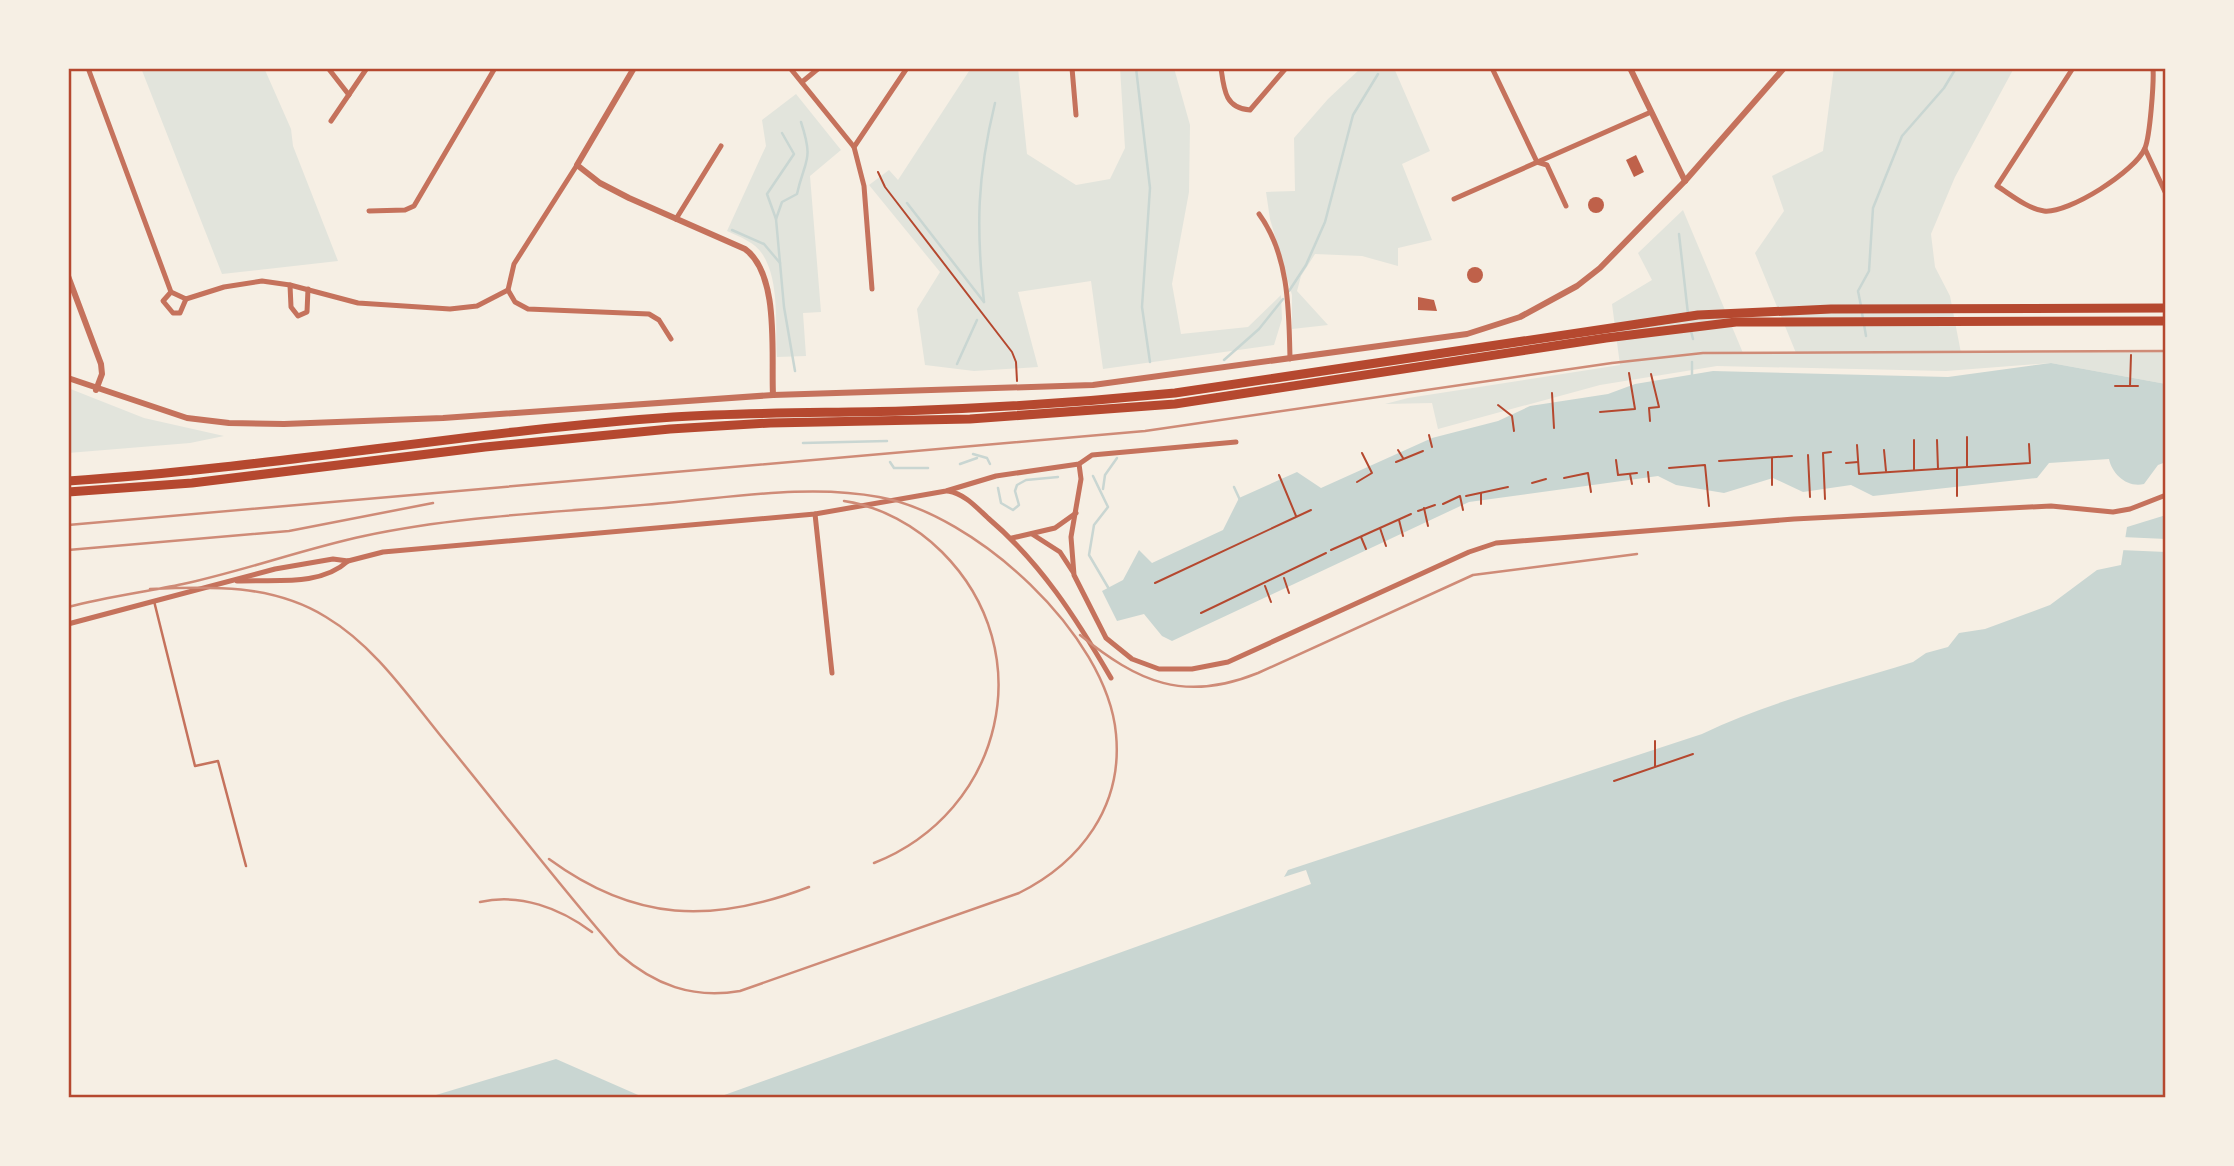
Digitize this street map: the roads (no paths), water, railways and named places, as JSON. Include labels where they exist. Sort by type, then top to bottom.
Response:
[{"type":"highway","points":[[68,492],[192,483],[485,447],[670,429],[770,423],[970,419],[1175,404],[1701,325],[1831,320],[1889,314],[2166,308]]},
{"type":"highway","points":[[68,481],[191,472],[491,434],[673,417],[902,411],[1148,395],[1698,315],[1831,309],[1889,314],[2166,321]]},
{"type":"street","points":[[88,68],[171,292],[186,299],[232,285],[262,281],[308,289],[358,303],[450,309],[477,306],[508,290]]},
{"type":"street","points":[[328,68],[349,94]]},
{"type":"street","points":[[331,121],[367,68]]},
{"type":"street","points":[[369,211],[405,210],[414,206],[495,68]]},
{"type":"street","points":[[634,68],[514,264],[508,290],[515,302],[528,309],[649,314],[659,320],[671,339]]},
{"type":"street","points":[[790,68],[854,147],[864,186],[872,289]]},
{"type":"street","points":[[802,82],[819,68]]},
{"type":"street","points":[[854,147],[908,68]]},
{"type":"street","points":[[1072,68],[1076,115]]},
{"type":"street","points":[[1221,68],[1224,92],[1230,104],[1250,110],[1286,68]]},
{"type":"street","points":[[1492,68],[1536,162],[1547,165],[1566,206]]},
{"type":"street","points":[[1630,68],[1685,181]]},
{"type":"street","points":[[68,379],[187,418],[254,424],[455,417],[773,395],[1001,391],[1093,385],[1467,334],[1520,317],[1577,286],[1600,268],[1685,181],[1784,68]]},
{"type":"street","points":[[2073,68],[1997,186],[2039,211],[2053,212],[2117,179],[2145,149]]},
{"type":"street","points":[[2153,68],[2145,149],[2166,194]]},
{"type":"street","points":[[1454,199],[1651,112]]},
{"type":"street","points":[[676,219],[721,146]]},
{"type":"street","points":[[577,165],[600,183],[745,249],[764,271],[768,289],[773,395]]},
{"type":"street","points":[[1259,214],[1269,228],[1282,264],[1290,360]]},
{"type":"street","points":[[68,275],[101,364],[102,374],[96,390]]},
{"type":"street","points":[[290,285],[291,307],[298,316],[307,312],[308,289]]},
{"type":"street","points":[[171,292],[163,301],[173,313],[180,313],[186,299]]},
{"type":"street","points":[[68,624],[275,569],[332,559],[348,561],[383,552],[815,514],[946,491],[996,476],[1079,464],[1092,455],[1236,442]]},
{"type":"street","points":[[1074,575],[1072,537],[1081,479],[1079,464]]},
{"type":"street","points":[[946,491],[964,497],[1012,538],[1038,566],[1064,600],[1111,678]]},
{"type":"street","points":[[1031,533],[1060,552],[1101,630],[1120,652],[1159,669],[1192,669],[1228,662],[1449,561],[1496,543],[1794,519],[2051,506],[2113,512],[2130,509],[2166,495]]},
{"type":"street","points":[[1012,538],[1055,528],[1076,513]]},
{"type":"street","points":[[815,514],[832,673]]},
{"type":"street","points":[[225,582],[311,578],[338,570],[348,561]]},
{"type":"lane","points":[[154,601],[195,766],[218,761],[246,866]]},
{"type":"waterway","points":[[1136,68],[1150,188],[1142,307],[1150,362]]},
{"type":"waterway","points":[[1861,306],[1858,291],[1869,271],[1873,208],[1902,136],[1944,88],[1956,68]]},
{"type":"waterway","points":[[1289,291],[1306,265],[1325,222],[1353,115],[1378,74]]},
{"type":"waterway","points":[[984,302],[980,202],[995,103]]},
{"type":"waterway","points":[[776,219],[782,202],[797,194],[807,160],[807,145],[801,122]]},
{"type":"waterway","points":[[782,133],[794,154],[767,194],[776,219],[784,307],[795,371]]},
{"type":"waterway","points":[[907,203],[984,302]]},
{"type":"waterway","points":[[732,230],[764,244],[780,263]]},
{"type":"waterway","points":[[1679,234],[1688,314]]},
{"type":"waterway","points":[[1224,360],[1259,329],[1283,299]]},
{"type":"waterway","points":[[1862,313],[1866,336]]},
{"type":"waterway","points":[[957,364],[977,320]]},
{"type":"waterway","points":[[1691,331],[1693,339]]},
{"type":"waterway","points":[[1692,362],[1692,377]]},
{"type":"waterway","points":[[803,443],[887,441]]},
{"type":"waterway","points":[[973,454],[987,458],[990,464]]},
{"type":"waterway","points":[[960,464],[977,458]]},
{"type":"waterway","points":[[1103,489],[1105,475],[1117,458]]},
{"type":"waterway","points":[[890,462],[894,468],[928,468]]},
{"type":"waterway","points":[[1093,476],[1108,507],[1094,525],[1089,555],[1109,589]]},
{"type":"waterway","points":[[998,488],[1001,503],[1013,510],[1019,505],[1015,491],[1017,485],[1026,480],[1058,477]]},
{"type":"waterway","points":[[1234,487],[1240,500]]},
{"type":"railway","points":[[68,525],[1145,431],[1612,363],[1703,353],[2166,351]]},
{"type":"railway","points":[[68,607],[111,597],[154,590],[169,587],[206,579],[364,536],[438,523],[773,493],[827,492],[879,497],[916,508],[955,527],[994,553],[1030,584],[1062,620],[1089,657],[1107,696],[1116,734],[1113,785],[1105,808],[1079,848],[1061,865],[1019,893],[740,991],[690,991],[646,974],[619,954],[401,687],[374,656],[343,628],[306,606],[263,593],[195,587],[173,588],[150,589]]},
{"type":"railway","points":[[844,501],[884,512],[921,534],[942,552],[973,592],[992,636],[998,681],[994,726],[979,769],[953,807],[918,839],[874,863]]},
{"type":"railway","points":[[68,550],[289,531],[433,503]]},
{"type":"railway","points":[[1080,635],[1142,676],[1184,687],[1207,686],[1258,673],[1473,575],[1637,554]]},
{"type":"railway","points":[[549,859],[581,880],[612,895],[675,911],[740,907],[809,887]]},
{"type":"railway","points":[[480,902],[525,901],[567,916],[592,932]]}]
